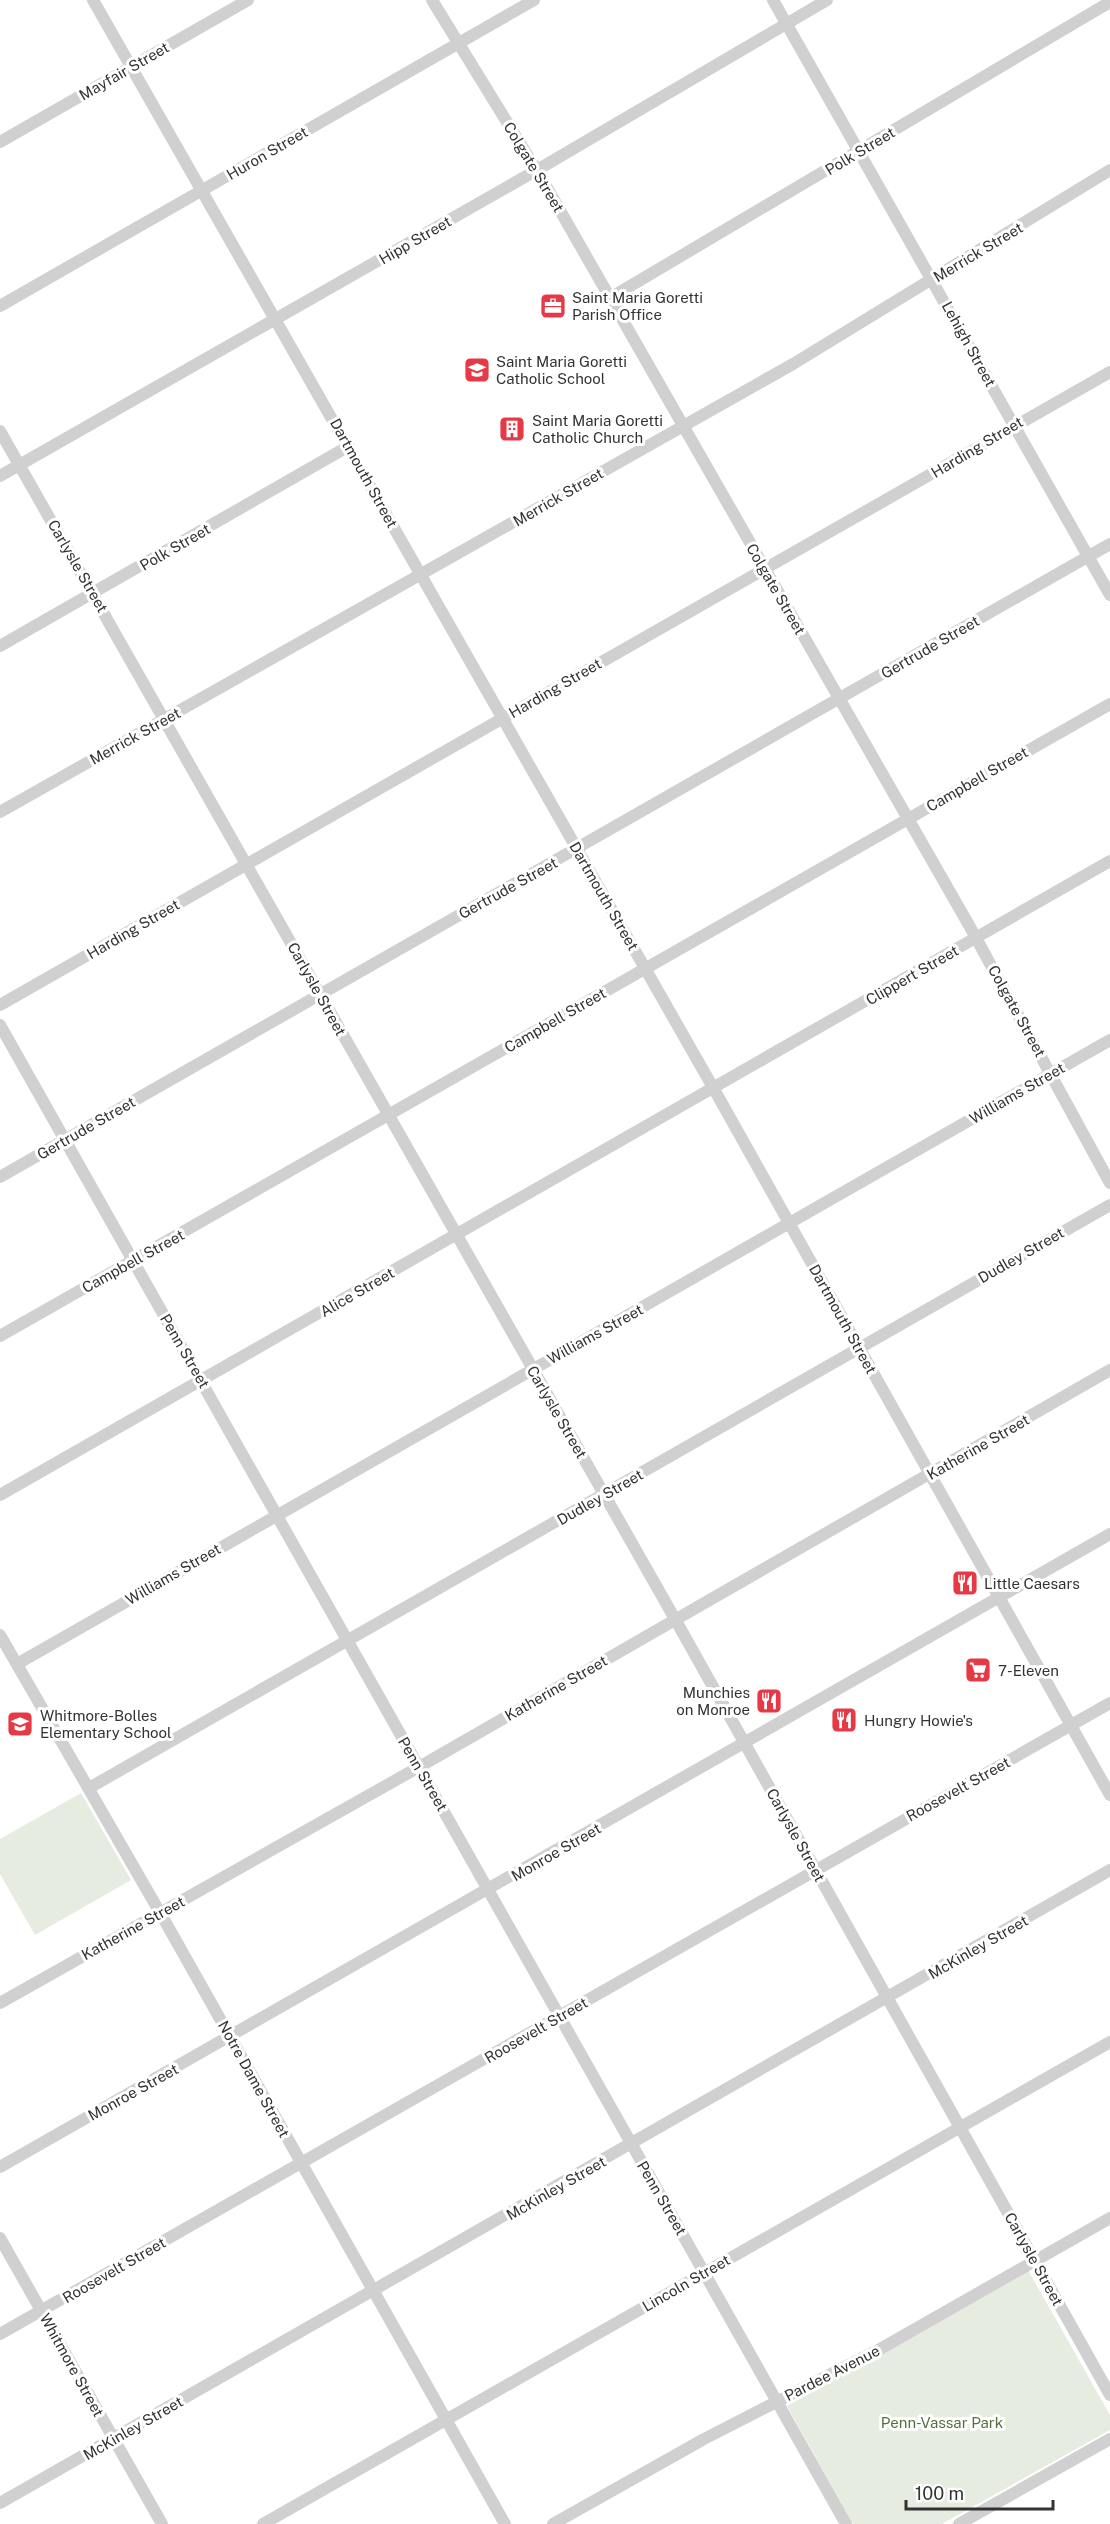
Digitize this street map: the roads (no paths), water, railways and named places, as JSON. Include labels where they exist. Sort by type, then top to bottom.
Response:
[{"type":"street","name":"Dartmouth Street","points":[[93,0],[277,318],[714,1089],[1110,1795]]},
{"type":"street","name":"Mayfair Street","points":[[0,142],[248,0]]},
{"type":"street","name":"Colgate Street","points":[[432,0],[537,170],[977,938],[1110,1183]]},
{"type":"street","name":"Huron Street","points":[[0,306],[534,0]]},
{"type":"street","name":"Lehigh Street","points":[[774,0],[1110,595]]},
{"type":"street","name":"Hipp Street","points":[[0,476],[537,170],[827,0]]},
{"type":"street","name":"Polk Street","points":[[610,298],[1110,3]]},
{"type":"street","name":"Merrick Street","points":[[0,812],[793,364],[1110,170]]},
{"type":"street","name":"Harding Street","points":[[0,1005],[1015,426],[1023,419],[1110,372]]},
{"type":"street","name":"Carlysle Street","points":[[0,430],[675,1620],[1110,2395]]},
{"type":"street","name":"Polk Street","points":[[0,646],[349,446]]},
{"type":"street","name":"Gertrude Street","points":[[0,1177],[1110,544]]},
{"type":"street","name":"Campbell Street","points":[[0,1336],[1110,704]]},
{"type":"street","name":"Clippert Street","points":[[714,1089],[1110,861]]},
{"type":"street","name":"Penn Street","points":[[0,1025],[202,1381],[275,1516],[846,2524]]},
{"type":"street","name":"Williams Street","points":[[17,1664],[1110,1040]]},
{"type":"street","name":"Alice Street","points":[[0,1495],[714,1089]]},
{"type":"street","name":"Dudley Street","points":[[89,1788],[1110,1204]]},
{"type":"street","name":"Katherine Street","points":[[0,2003],[418,1767],[1110,1370]]},
{"type":"street","name":"Monroe Street","points":[[0,2167],[1110,1534]]},
{"type":"street","name":"Notre Dame Street","points":[[0,1635],[161,1913],[505,2524]]},
{"type":"street","name":"Roosevelt Street","points":[[0,2334],[1110,1702]]},
{"type":"street","name":"McKinley Street","points":[[0,2503],[888,1999],[1110,1870]]},
{"type":"street","name":"Lincoln Street","points":[[263,2524],[1110,2042]]},
{"type":"street","name":"Pardee Avenue","points":[[553,2524],[704,2439],[880,2349],[1110,2218]]},
{"type":"street","name":"Whitmore Street","points":[[0,2238],[162,2524]]},
{"type":"street","points":[[959,2524],[1110,2439]]},
{"type":"place","name":"Saint Maria Goretti Parish Office","points":[[553,306]]},
{"type":"place","name":"Saint Maria Goretti Catholic School","points":[[477,370]]},
{"type":"place","name":"Saint Maria Goretti Catholic Church","points":[[512,429]]},
{"type":"place","name":"Little Caesars","points":[[965,1583]]},
{"type":"place","name":"7-Eleven","points":[[978,1670]]},
{"type":"place","name":"Munchies on Monroe","points":[[769,1701]]},
{"type":"place","name":"Hungry Howie's","points":[[844,1720]]},
{"type":"place","name":"Whitmore-Bolles Elementary School","points":[[20,1724]]},
{"type":"park label","name":"Penn-Vassar Park","points":[[942,2422]]}]
